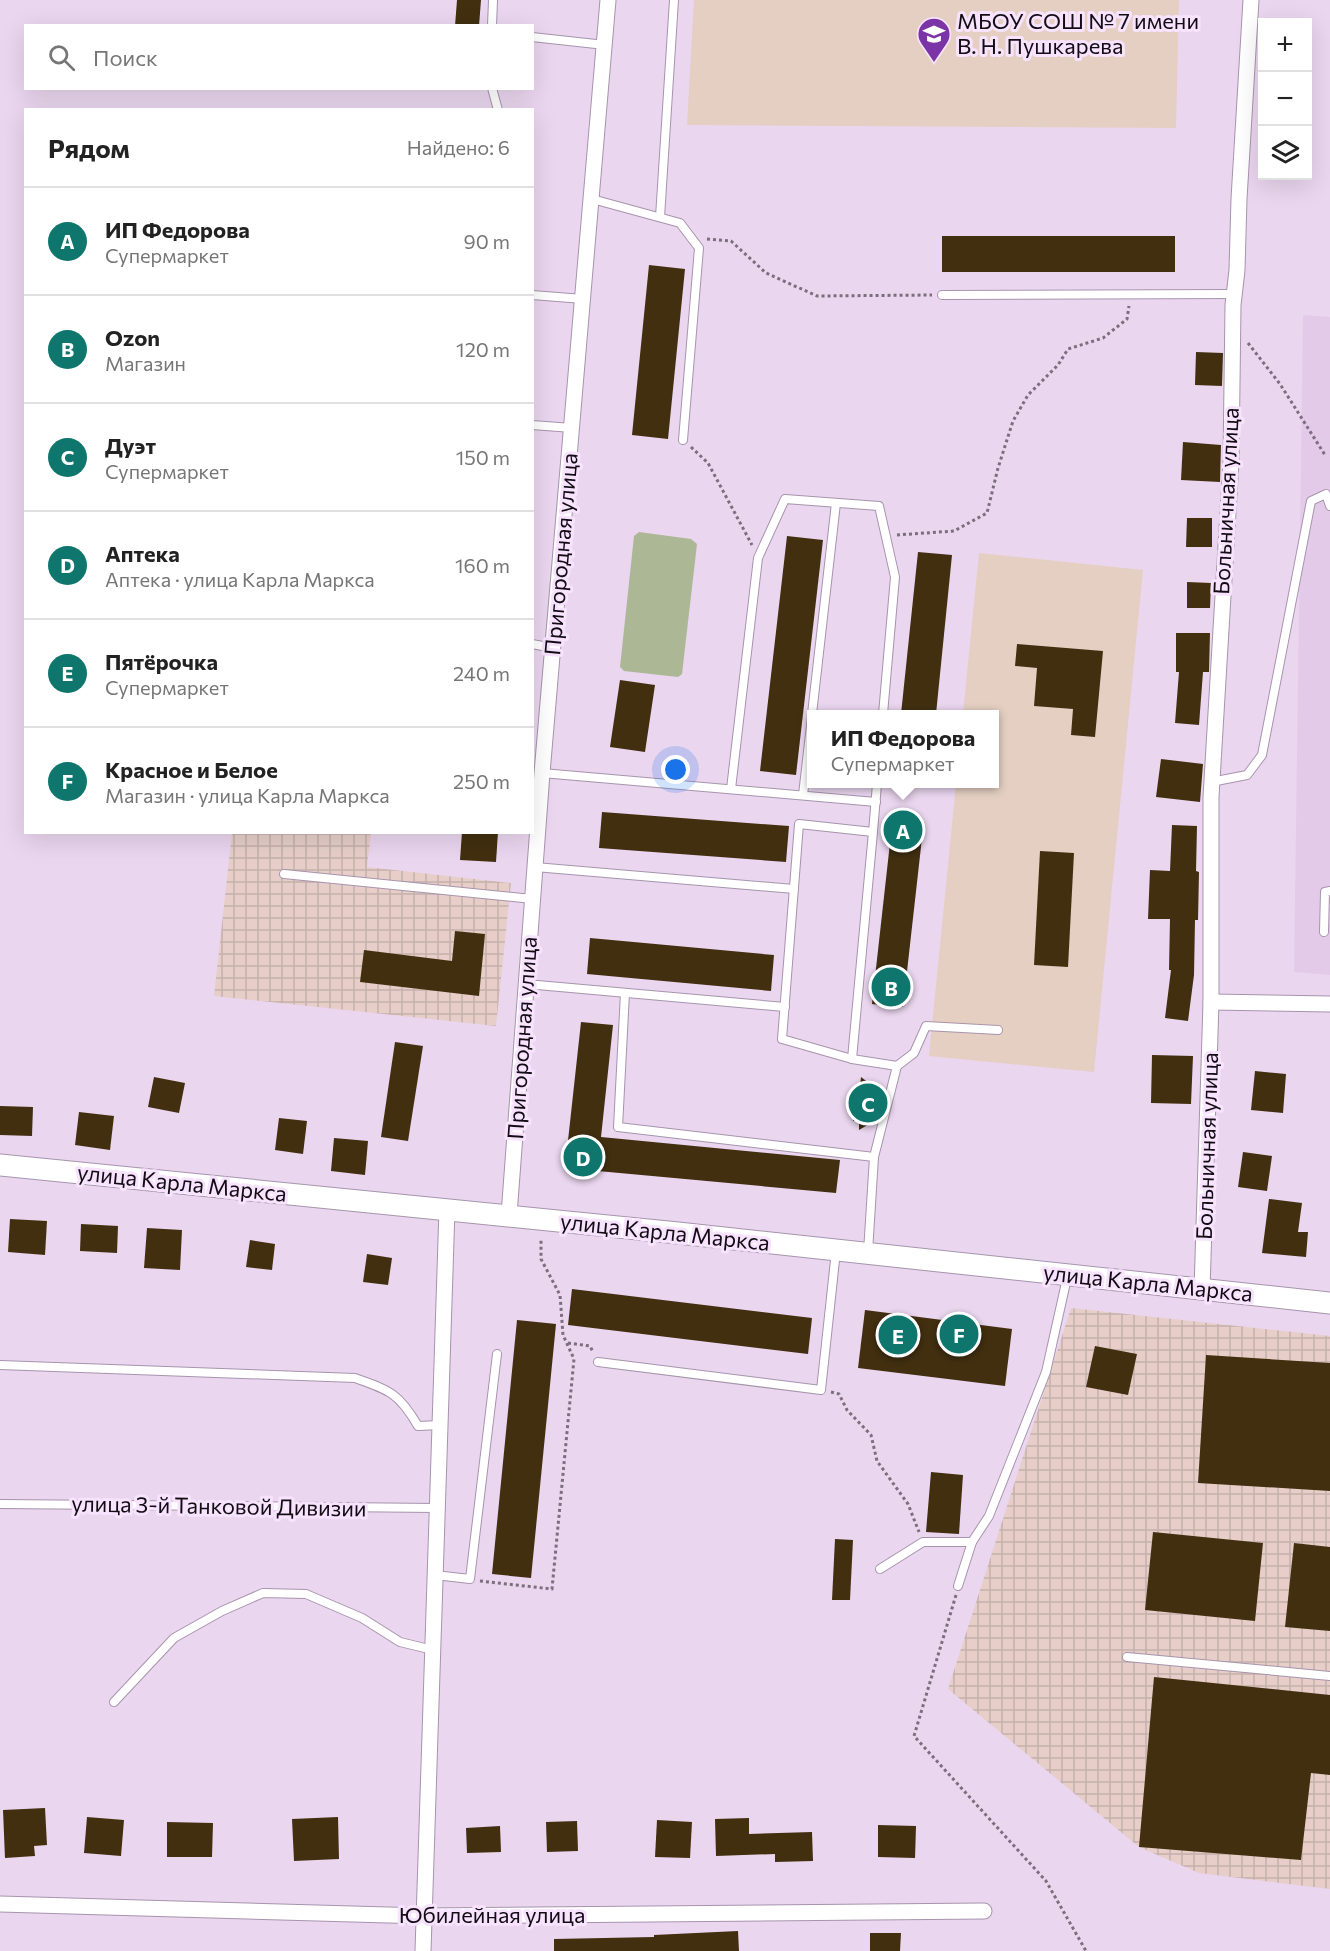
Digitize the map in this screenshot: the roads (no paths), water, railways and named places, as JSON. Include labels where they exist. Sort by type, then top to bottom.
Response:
[{"type":"main road","name":"улица Карла Маркса","points":[[0,1165],[509,1215],[1330,1303]]},
{"type":"street","name":"Пригородная улица","points":[[509,1215],[542,773],[608,0]]},
{"type":"street","name":"Больничная улица","points":[[1202,1290],[1211,1002],[1211,782],[1230,462],[1233,323],[1238,270],[1239,199],[1251,0]]},
{"type":"street","points":[[1211,1002],[1330,1004]]},
{"type":"street","points":[[423,1951],[447,1209]]},
{"type":"street","name":"Юбилейная улица","points":[[0,1904],[424,1916],[984,1911]]},
{"type":"lane","points":[[492,24],[494,0]]},
{"type":"lane","points":[[660,218],[674,0]]},
{"type":"lane","points":[[534,37],[604,45]]},
{"type":"lane","points":[[493,90],[497,108]]},
{"type":"lane","points":[[592,199],[680,223],[699,248],[683,440]]},
{"type":"lane","points":[[942,295],[1235,294]]},
{"type":"lane","points":[[534,295],[583,299]]},
{"type":"lane","points":[[534,425],[572,428]]},
{"type":"lane","points":[[1211,782],[1247,775],[1262,755],[1311,501],[1326,495],[1330,506]]},
{"type":"lane","points":[[731,789],[758,558],[785,499],[879,506],[895,577],[883,710]]},
{"type":"lane","points":[[813,710],[836,503]]},
{"type":"lane","points":[[534,644],[553,648]]},
{"type":"lane","points":[[803,795],[807,760]]},
{"type":"lane","points":[[542,773],[876,802]]},
{"type":"lane","points":[[852,1059],[877,788]]},
{"type":"lane","points":[[873,832],[799,824],[782,1039],[852,1059],[897,1066]]},
{"type":"lane","points":[[535,867],[794,889]]},
{"type":"lane","points":[[284,874],[532,899]]},
{"type":"lane","points":[[1324,932],[1325,892],[1330,891]]},
{"type":"lane","points":[[526,984],[785,1007]]},
{"type":"lane","points":[[625,993],[618,1127],[874,1157]]},
{"type":"lane","points":[[868,1253],[874,1157],[897,1066],[914,1053],[926,1026],[998,1030]]},
{"type":"lane","points":[[598,1362],[821,1390],[836,1250]]},
{"type":"lane","points":[[958,1586],[972,1542],[989,1516],[1046,1371],[1067,1274]]},
{"type":"lane","points":[[435,1575],[470,1579],[497,1354]]},
{"type":"lane","points":[[0,1365],[355,1378],[387,1390],[406,1406],[418,1426],[440,1425]]},
{"type":"lane","name":"улица 3-й Танковой Дивизии","points":[[0,1504],[437,1508]]},
{"type":"lane","points":[[880,1569],[923,1542],[972,1542]]},
{"type":"lane","points":[[114,1702],[174,1638],[222,1611],[263,1593],[306,1594],[362,1618],[400,1642],[433,1650]]},
{"type":"lane","points":[[1127,1657],[1330,1676]]},
{"type":"place","name":"МБОУ СОШ № 7 имени В. Н. Пушкарева","points":[[934,63]]},
{"type":"place","name":"ИП Федорова","points":[[903,830]]},
{"type":"place","name":"Ozon","points":[[891,987]]},
{"type":"place","name":"Дуэт","points":[[868,1103]]},
{"type":"place","name":"Аптека","points":[[583,1157]]},
{"type":"place","name":"Красное и Белое","points":[[959,1334]]},
{"type":"place","name":"Пятёрочка","points":[[898,1335]]}]
